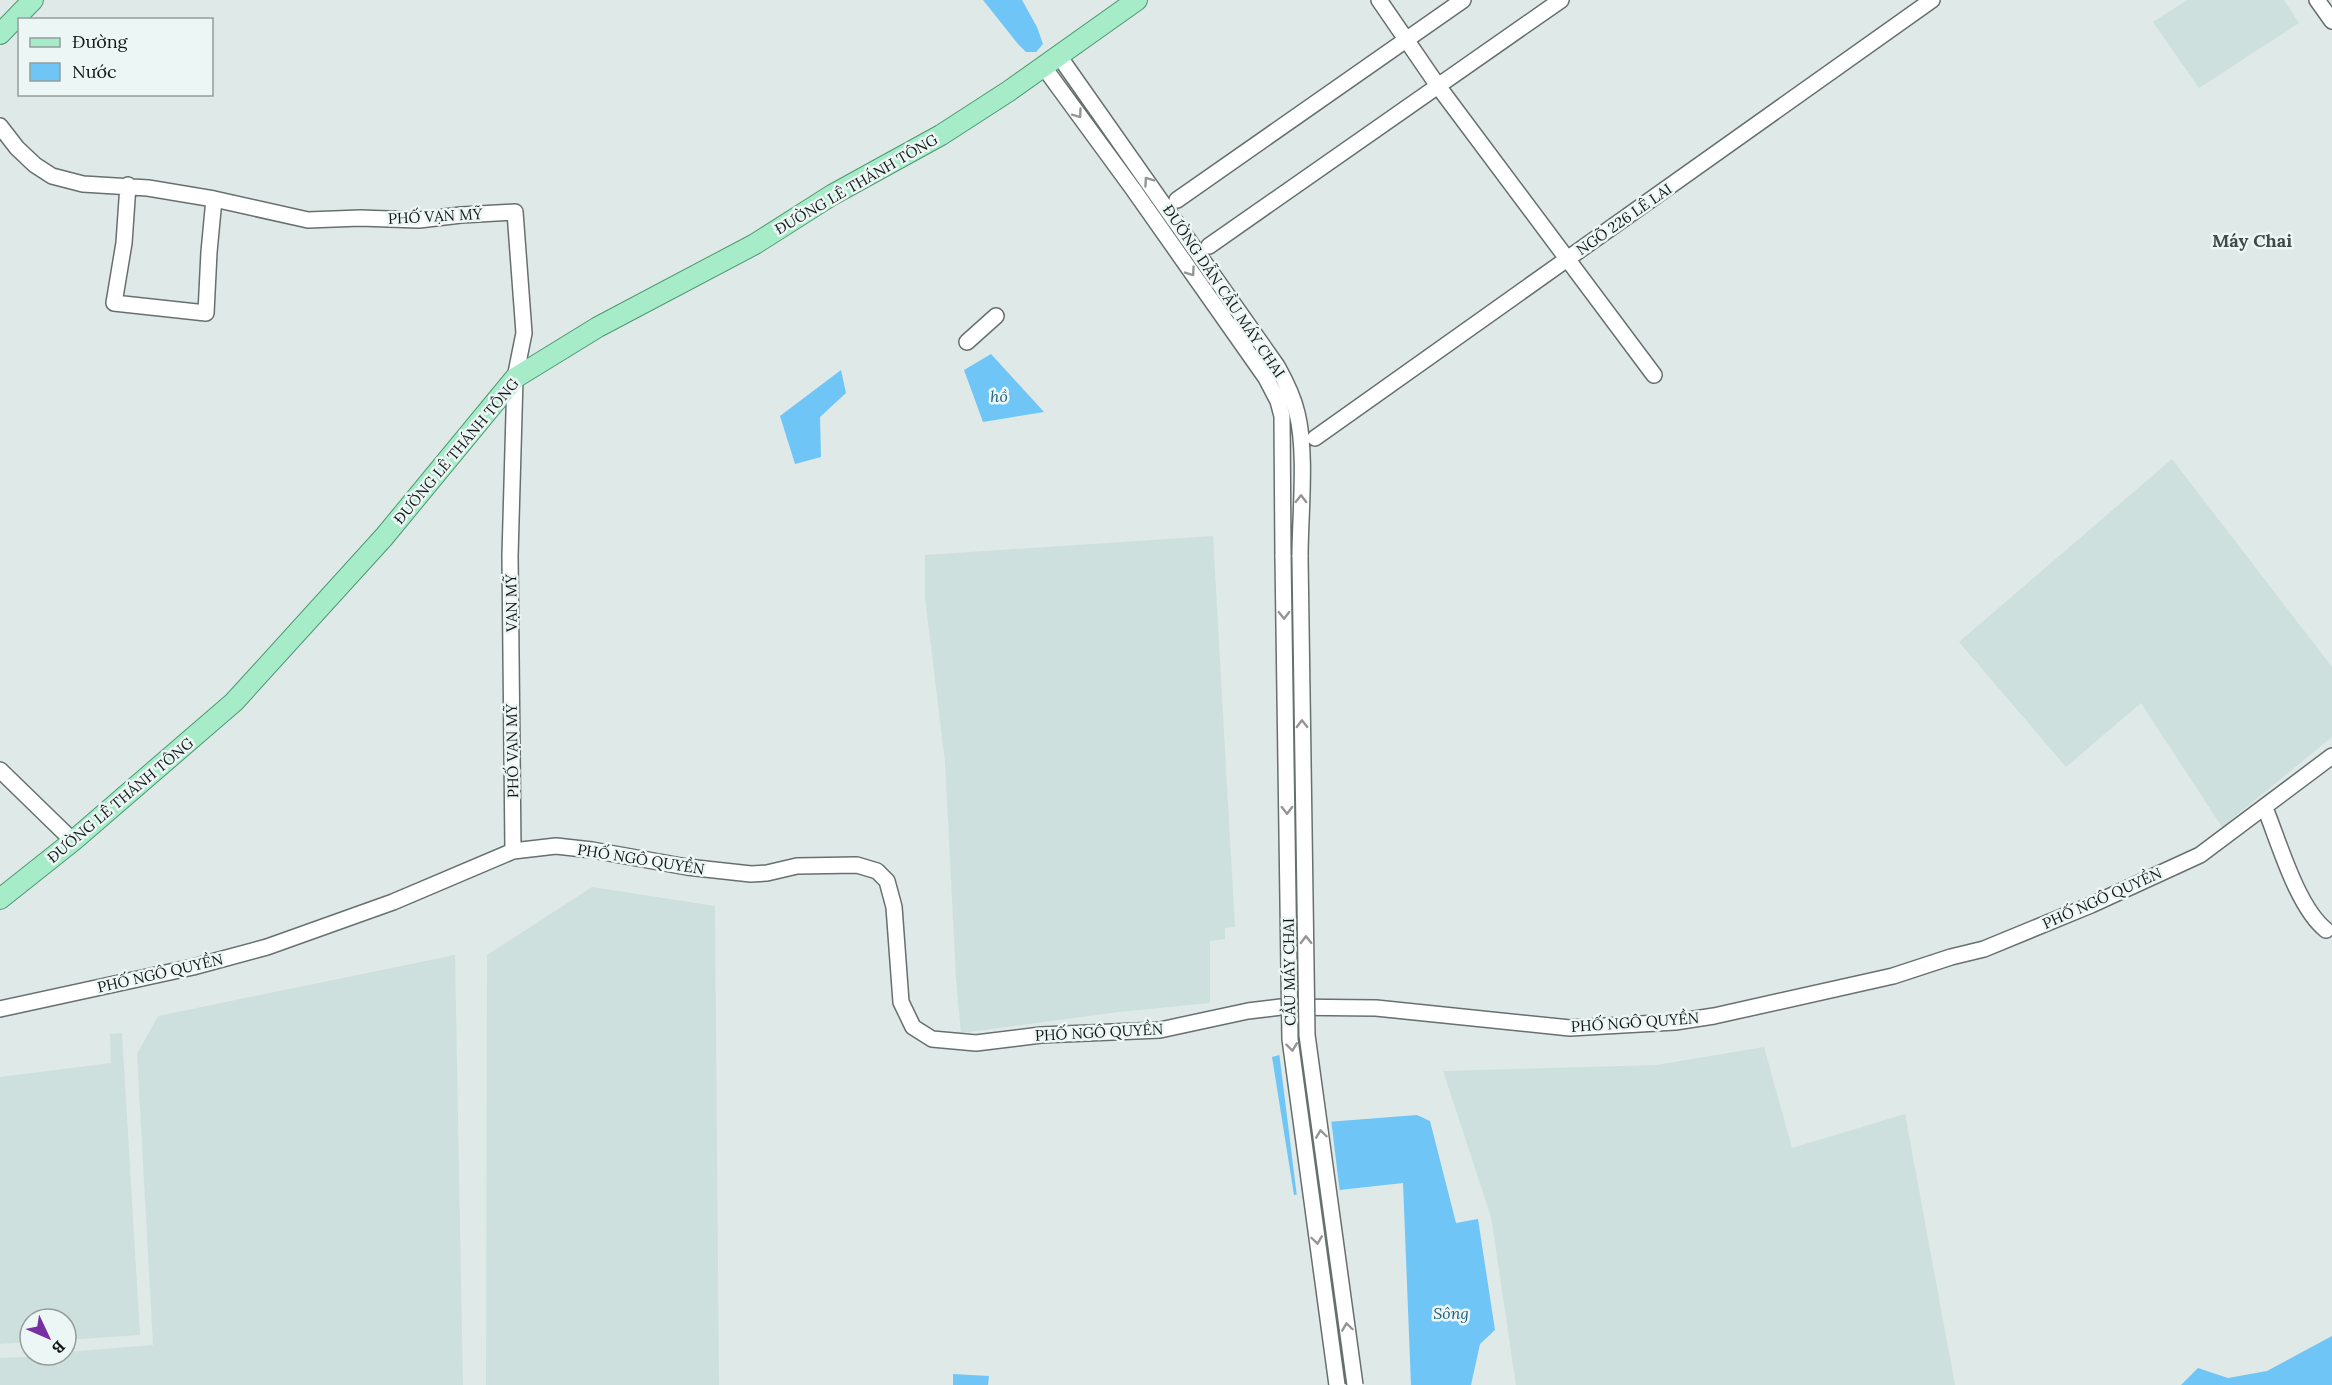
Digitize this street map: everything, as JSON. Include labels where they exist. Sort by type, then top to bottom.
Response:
[{"type":"main road","points":[[0,34],[33,0]]},
{"type":"main road","name":"ĐƯỜNG LÊ THÁNH TÔNG","points":[[0,899],[73,841],[234,702],[384,537],[515,378],[598,327],[755,244],[832,195],[941,135],[1137,0]]},
{"type":"street","points":[[1379,0],[1438,86],[1654,375]]},
{"type":"street","points":[[1177,200],[1463,0]]},
{"type":"street","points":[[1209,246],[1561,0]]},
{"type":"street","name":"NGÕ 226 LÊ LAI","points":[[1315,438],[1932,0]]},
{"type":"street","points":[[2317,0],[2332,21]]},
{"type":"street","name":"ĐƯỜNG DẪN CẦU MÁY CHAI","points":[[1051,61],[1173,245],[1266,378],[1278,401],[1282,416],[1283,445],[1283,557]]},
{"type":"street","name":"ĐƯỜNG DẪN CẦU MÁY CHAI","points":[[1051,61],[1277,366],[1291,391],[1298,415],[1301,443],[1300,558]]},
{"type":"street","name":"PHỐ VẠN MỸ","points":[[0,126],[17,148],[35,165],[52,176],[83,184],[128,185],[214,199],[309,220],[360,218],[419,220],[515,212],[524,333],[515,378],[510,556]]},
{"type":"street","points":[[128,185],[124,243],[114,303],[206,313],[214,199]]},
{"type":"street","points":[[967,342],[996,316]]},
{"type":"street","name":"VẠN MỸ","points":[[510,556],[511,651]]},
{"type":"street","name":"CẦU MÁY CHAI","points":[[1283,557],[1290,1039],[1337,1385]]},
{"type":"street","name":"CẦU MÁY CHAI","points":[[1300,558],[1307,1035],[1355,1385]]},
{"type":"street","name":"PHỐ VẠN MỸ","points":[[511,651],[513,851]]},
{"type":"street","name":"PHỐ NGÔ QUYỀN","points":[[0,1009],[193,967],[267,947],[393,902],[513,851],[539,847],[592,850],[687,867],[750,873],[767,873],[797,866],[856,865],[875,870],[887,881],[894,907],[899,993],[906,1015],[913,1027],[932,1039],[976,1043],[1041,1035],[1160,1030],[1248,1011],[1281,1007],[1376,1008],[1570,1028],[1675,1022],[1714,1016],[1893,976],[1984,949],[2091,905],[2200,855],[2332,756]]},
{"type":"street","points":[[0,770],[73,841]]},
{"type":"street","points":[[2265,808],[2293,878],[2311,915],[2325,930]]},
{"type":"shaded area","points":[[2187,0],[2284,0],[2299,23],[2199,88],[2153,22]]},
{"type":"shaded area","points":[[2172,459],[2332,667],[2332,737],[2222,827],[2141,703],[2066,767],[1959,642]]},
{"type":"shaded area","points":[[1213,536],[1235,927],[1225,928],[1225,939],[1210,941],[1210,1003],[1119,1012],[961,1033],[945,762],[925,598],[925,555]]},
{"type":"shaded area","points":[[592,887],[715,906],[719,1385],[486,1385],[487,955]]},
{"type":"shaded area","points":[[455,955],[463,1385],[0,1385],[0,1358],[18,1357],[18,1367],[78,1367],[78,1351],[153,1345],[137,1054],[158,1016]]},
{"type":"shaded area","points":[[122,1033],[140,1335],[78,1339],[78,1307],[18,1307],[18,1343],[0,1344],[0,1077],[111,1063],[110,1034]]},
{"type":"shaded area","points":[[1764,1047],[1792,1148],[1905,1114],[1955,1385],[1516,1385],[1491,1217],[1443,1071],[1656,1065]]},
{"type":"water","points":[[983,0],[1022,0],[1037,27],[1043,44],[1036,52],[1026,52]]},
{"type":"water","name":"hồ","points":[[991,354],[1044,412],[983,422],[964,370]]},
{"type":"water","points":[[841,370],[846,393],[820,417],[821,457],[795,464],[780,416]]},
{"type":"water","name":"Sông","points":[[1301,1049],[1314,1110],[1327,1122],[1417,1115],[1430,1121],[1456,1223],[1478,1219],[1495,1330],[1480,1344],[1471,1385],[1411,1385],[1403,1183],[1294,1195],[1272,1057]]},
{"type":"water","points":[[2332,1336],[2332,1385],[2181,1385],[2198,1368],[2228,1378],[2267,1371]]},
{"type":"water","points":[[953,1374],[989,1376],[988,1385],[953,1385]]},
{"type":"pier","points":[[1301,1046],[1317,1109],[1331,1119],[1340,1193],[1297,1197],[1279,1052]]},
{"type":"district","name":"Máy Chai","points":[[2252,240]]}]
